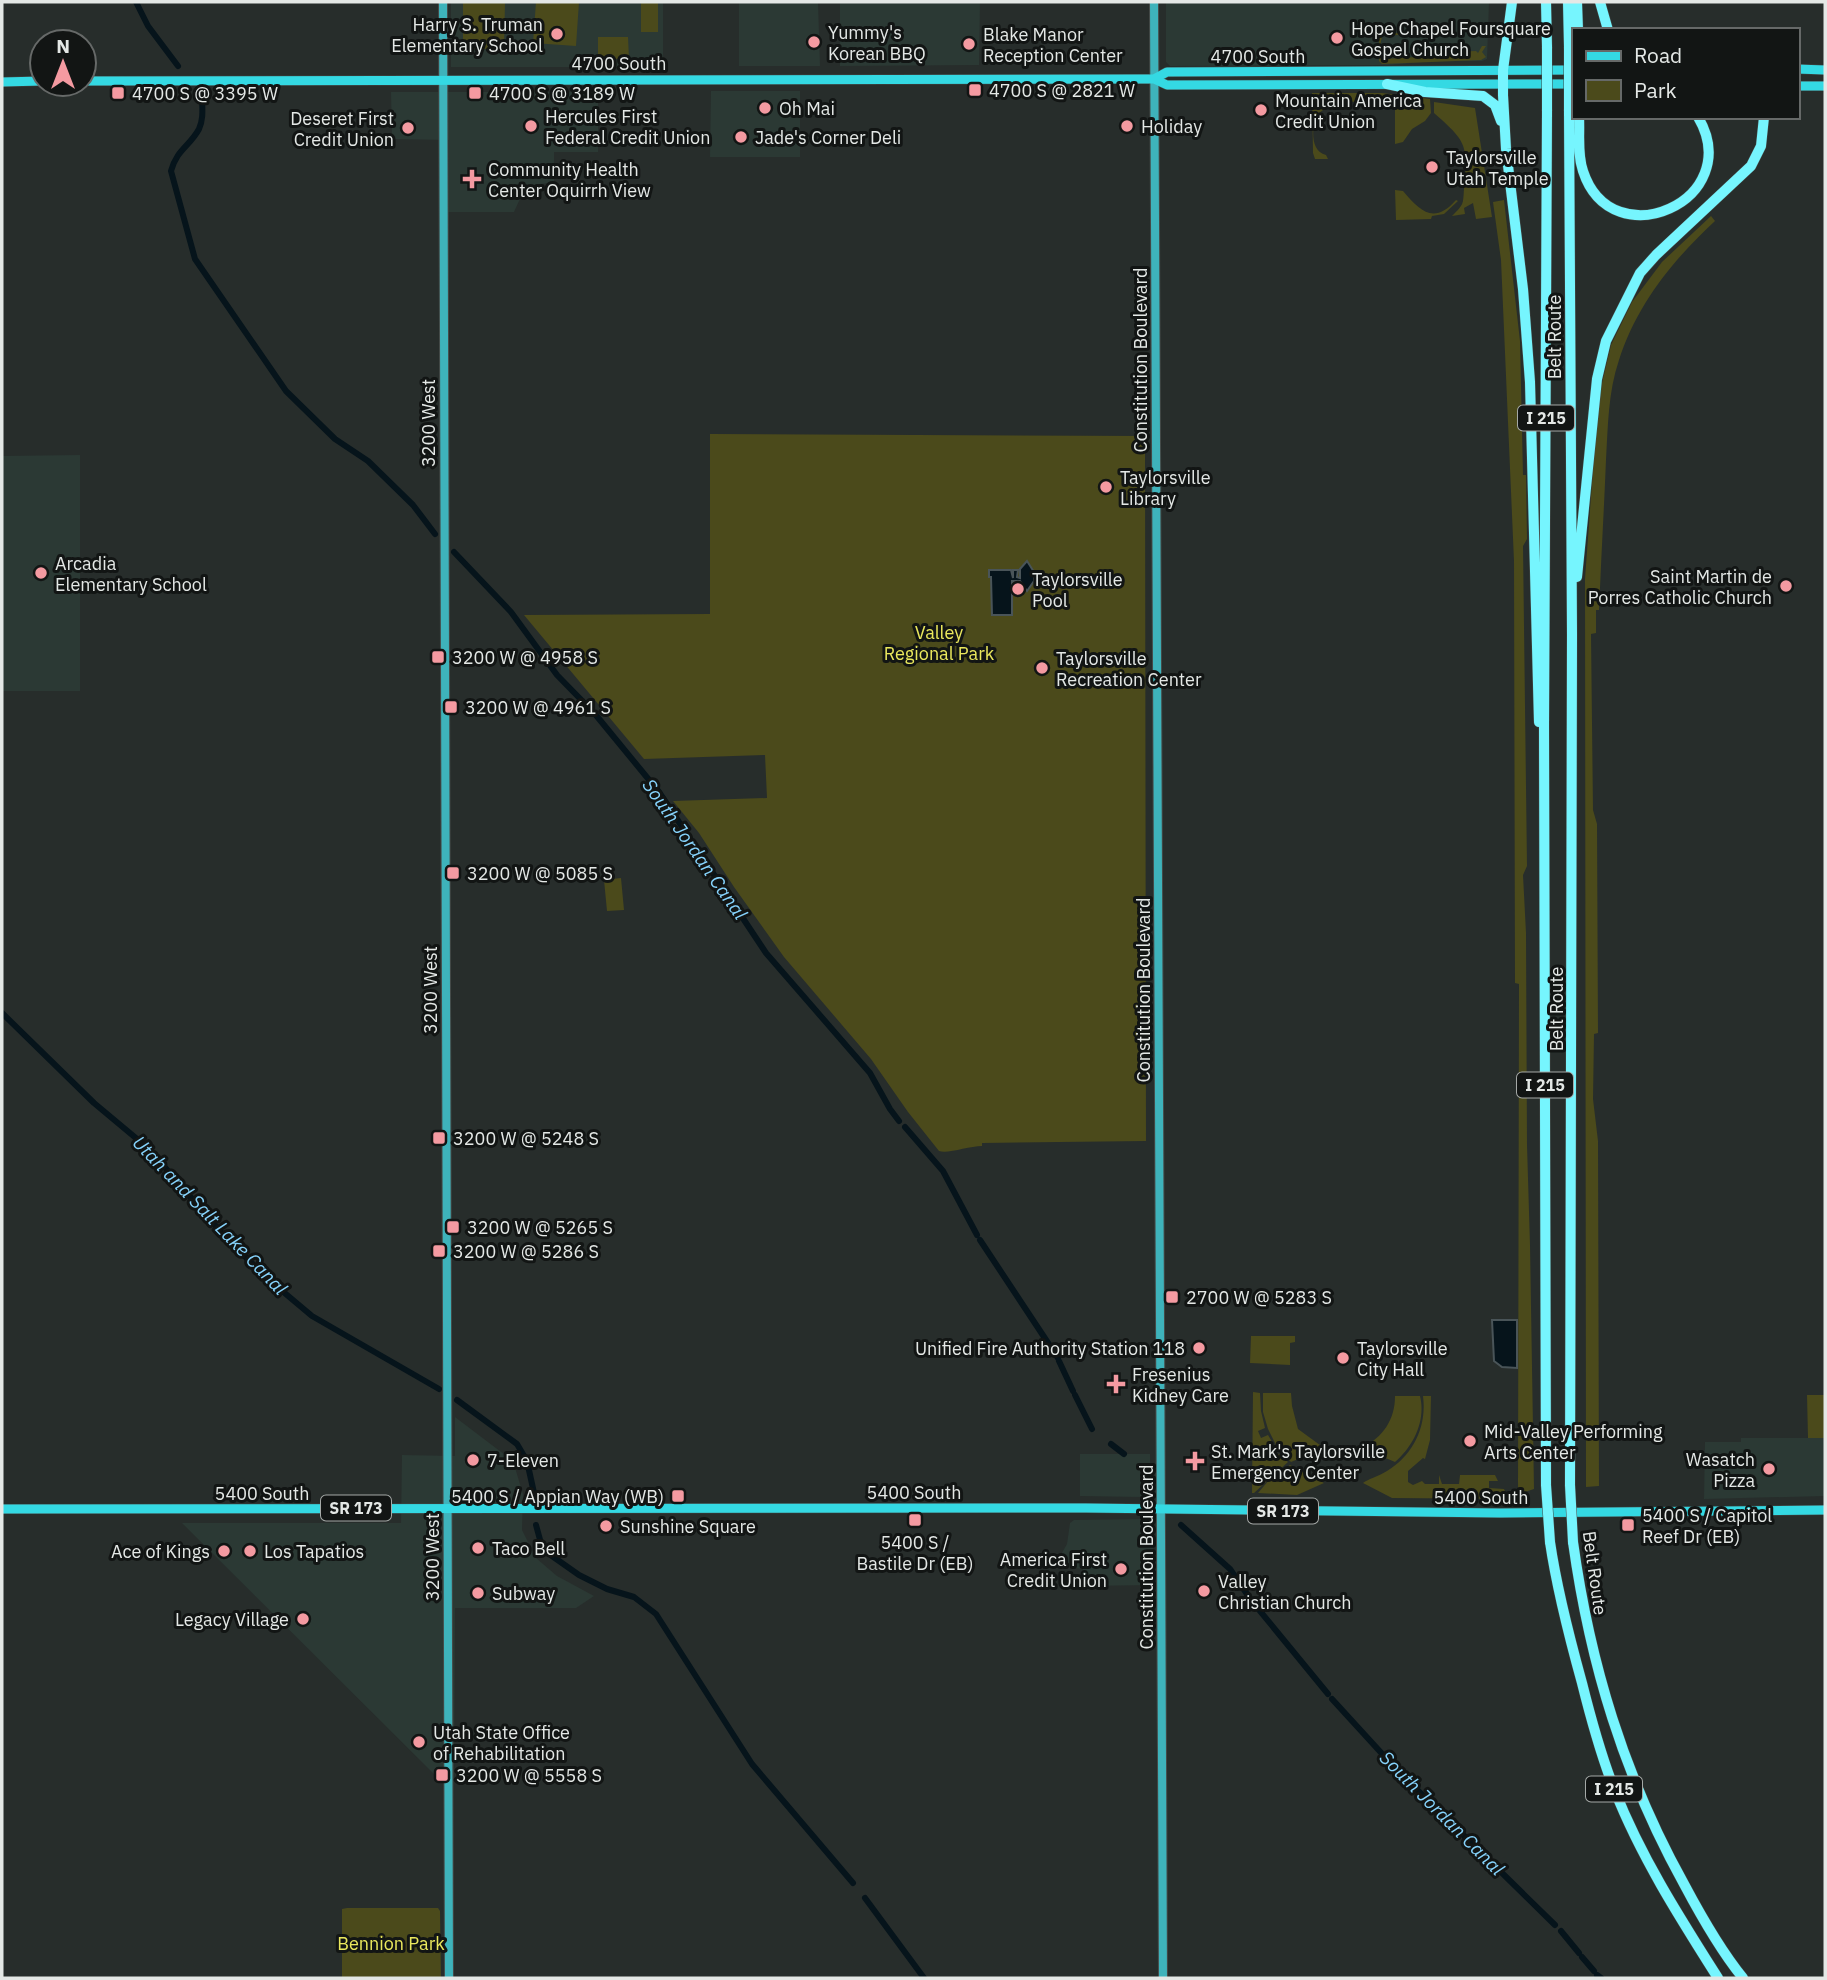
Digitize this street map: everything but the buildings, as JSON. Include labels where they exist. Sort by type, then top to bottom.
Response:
[{"type":"highway","points":[[1512,2],[1503,84],[1506,149],[1522,278],[1530,382],[1537,701],[1544,789]]},
{"type":"highway","name":"Belt Route","points":[[1546,2],[1544,789],[1546,1485],[1550,1542],[1555,1580],[1568,1631],[1614,1790],[1648,1862],[1718,1978]]},
{"type":"highway","name":"Belt Route","points":[[1569,2],[1572,634],[1570,1485],[1573,1542],[1596,1662],[1631,1777],[1660,1840],[1697,1908],[1743,1978]]},
{"type":"highway","points":[[1577,2],[1578,28]]},
{"type":"highway","points":[[1600,2],[1607,28]]},
{"type":"highway","points":[[1387,85],[1486,98],[1498,112],[1506,149]]},
{"type":"highway","points":[[1579,119],[1581,164],[1592,189],[1615,209],[1645,216],[1661,214],[1680,205],[1700,182],[1707,162],[1707,146],[1699,119]]},
{"type":"highway","points":[[1572,634],[1593,411],[1606,341],[1640,274],[1751,166],[1761,146],[1764,119]]},
{"type":"main road","points":[[1799,69],[1825,70]]},
{"type":"main road","name":"4700 South","points":[[1154,79],[1167,72],[1572,70]]},
{"type":"main road","name":"4700 South","points":[[98,81],[1154,79],[1167,85],[1572,84]]},
{"type":"main road","points":[[2,82],[28,81]]},
{"type":"main road","points":[[1799,86],[1825,86]]},
{"type":"main road","name":"5400 South","points":[[2,1509],[1161,1508],[1349,1513],[1825,1510]]},
{"type":"street","name":"3200 West","points":[[443,2],[449,1978]]},
{"type":"street","name":"Constitution Boulevard","points":[[1154,2],[1163,1978]]},
{"type":"shaded area","name":"Harry S. Truman Elementary School","points":[[451,2],[663,2],[663,67],[451,67]]},
{"type":"shaded area","points":[[739,2],[818,2],[820,66],[739,66]]},
{"type":"shaded area","points":[[840,2],[980,2],[979,65],[840,66]]},
{"type":"shaded area","points":[[1166,2],[1489,2],[1487,59],[1388,65],[1170,66],[1166,62]]},
{"type":"shaded area","points":[[711,91],[800,91],[800,157],[710,157]]},
{"type":"shaded area","points":[[391,92],[598,92],[598,152],[554,152],[554,182],[541,184],[527,191],[514,212],[448,212],[449,140],[392,139]]},
{"type":"shaded area","name":"Arcadia Elementary School","points":[[80,455],[80,691],[2,691],[2,456]]},
{"type":"shaded area","points":[[1027,561],[1034,572],[1034,581],[1027,591],[1020,581],[1012,581],[1012,615],[992,615],[989,570],[1011,570],[1013,578],[1013,570],[1018,570],[1017,577],[1020,578],[1020,569]]},
{"type":"shaded area","points":[[1492,1320],[1517,1320],[1517,1368],[1502,1367],[1494,1361]]},
{"type":"shaded area","points":[[455,1417],[513,1461],[523,1494],[522,1530],[536,1558],[557,1576],[594,1596],[576,1608],[455,1608],[454,1780],[440,1780],[182,1523],[401,1523],[402,1455],[455,1456]]},
{"type":"shaded area","points":[[1741,1438],[1825,1438],[1825,1496],[1704,1499],[1705,1442],[1741,1442]]},
{"type":"shaded area","points":[[1080,1454],[1150,1454],[1150,1493],[1141,1497],[1080,1496]]},
{"type":"shaded area","points":[[1148,1519],[1153,1528],[1153,1585],[1083,1586],[1083,1569],[1055,1565],[1067,1544],[1070,1523],[1074,1520]]},
{"type":"green space","points":[[463,2],[505,2],[504,49],[463,49]]},
{"type":"green space","points":[[536,2],[579,2],[576,46],[533,43]]},
{"type":"green space","points":[[641,2],[658,2],[658,32],[641,32]]},
{"type":"green space","points":[[1379,34],[1420,35],[1383,35],[1380,47],[1384,59],[1448,55],[1448,46],[1452,46],[1452,52],[1478,53],[1482,46],[1486,46],[1482,52],[1486,57],[1481,60],[1382,64],[1379,61]]},
{"type":"green space","points":[[598,37],[628,37],[629,59],[598,59]]},
{"type":"green space","points":[[1312,93],[1382,93],[1430,99],[1431,113],[1425,121],[1412,129],[1403,142],[1395,144],[1395,106],[1387,107],[1387,101],[1343,102],[1342,107],[1326,108],[1316,115],[1313,133],[1317,149],[1328,159],[1315,159],[1313,153]]},
{"type":"green space","points":[[1434,102],[1475,108],[1492,217],[1476,219],[1473,203],[1464,208],[1465,214],[1452,216],[1463,201],[1465,153],[1459,138],[1434,113]]},
{"type":"green space","points":[[1395,190],[1403,191],[1415,204],[1428,212],[1441,212],[1458,201],[1444,214],[1432,216],[1431,219],[1396,220]]},
{"type":"green space","points":[[1504,200],[1520,341],[1527,539],[1523,546],[1527,866],[1523,875],[1534,1489],[1518,1494],[1519,984],[1515,983],[1514,561],[1501,260],[1493,202]]},
{"type":"green space","points":[[1711,216],[1715,221],[1671,267],[1636,320],[1615,372],[1609,410],[1599,610],[1596,610],[1596,633],[1591,634],[1593,810],[1597,824],[1598,1033],[1594,1034],[1593,1099],[1598,1141],[1599,1486],[1586,1487],[1585,579],[1598,400],[1611,345],[1632,302],[1662,262]]},
{"type":"green space","name":"Valley Regional Park","points":[[710,434],[1145,436],[1146,1141],[982,1143],[982,1146],[939,1151],[871,1059],[784,957],[699,833],[673,801],[767,798],[765,755],[644,759],[524,615],[710,614]]},
{"type":"green space","points":[[621,878],[624,910],[607,911],[604,880]]},
{"type":"green space","points":[[1251,1336],[1295,1336],[1295,1342],[1290,1343],[1290,1365],[1250,1363]]},
{"type":"green space","points":[[1253,1392],[1260,1393],[1265,1428],[1258,1431],[1261,1438],[1268,1435],[1275,1447],[1269,1452],[1273,1458],[1279,1454],[1288,1462],[1252,1493]]},
{"type":"green space","points":[[1263,1393],[1291,1393],[1298,1429],[1324,1448],[1291,1462],[1278,1449],[1268,1429],[1263,1412]]},
{"type":"green space","points":[[1807,1395],[1825,1395],[1825,1438],[1808,1438]]},
{"type":"green space","points":[[1395,1396],[1420,1396],[1421,1414],[1413,1440],[1395,1462],[1362,1448],[1376,1439],[1386,1427],[1393,1413]]},
{"type":"green space","points":[[1423,1396],[1431,1396],[1430,1440],[1425,1459],[1408,1471],[1408,1482],[1413,1485],[1422,1481],[1425,1484],[1439,1484],[1439,1475],[1442,1484],[1459,1484],[1460,1475],[1495,1475],[1498,1481],[1489,1481],[1489,1488],[1504,1489],[1508,1498],[1517,1499],[1392,1498],[1363,1483],[1384,1473],[1411,1448],[1423,1419]]},
{"type":"green space","points":[[1290,1465],[1324,1483],[1297,1495],[1258,1493],[1269,1480]]},
{"type":"green space","name":"Bennion Park","points":[[438,1908],[441,1978],[342,1978],[342,1909]]},
{"type":"waterway","name":"South Jordan Canal","points":[[136,2],[148,26],[178,66]]},
{"type":"waterway","name":"South Jordan Canal","points":[[202,95],[199,129],[180,153],[171,171],[195,259],[286,391],[335,439],[368,461],[413,505],[435,534]]},
{"type":"waterway","name":"South Jordan Canal","points":[[454,552],[511,612],[557,675],[595,714],[659,792],[766,953],[870,1073],[899,1121]]},
{"type":"waterway","name":"Utah and Salt Lake Canal","points":[[2,1013],[94,1103],[149,1149],[226,1238],[268,1279],[312,1316],[439,1389]]},
{"type":"waterway","name":"South Jordan Canal","points":[[905,1127],[943,1171],[977,1235]]},
{"type":"waterway","name":"South Jordan Canal","points":[[980,1240],[1058,1358]]},
{"type":"waterway","name":"South Jordan Canal","points":[[1059,1361],[1073,1391]]},
{"type":"waterway","name":"South Jordan Canal","points":[[1075,1395],[1092,1429]]},
{"type":"waterway","name":"Utah and Salt Lake Canal","points":[[457,1400],[517,1444],[527,1461],[534,1493]]},
{"type":"waterway","name":"South Jordan Canal","points":[[1111,1444],[1124,1454]]},
{"type":"waterway","name":"Utah and Salt Lake Canal","points":[[536,1525],[542,1547],[552,1556],[579,1575],[607,1589],[634,1597],[656,1614],[752,1764],[853,1883]]},
{"type":"waterway","name":"South Jordan Canal","points":[[1181,1525],[1230,1569],[1251,1600],[1328,1694]]},
{"type":"waterway","name":"South Jordan Canal","points":[[1332,1699],[1396,1769],[1555,1925]]},
{"type":"waterway","name":"Utah and Salt Lake Canal","points":[[865,1898],[924,1978]]},
{"type":"waterway","name":"South Jordan Canal","points":[[1561,1931],[1579,1953]]},
{"type":"waterway","name":"South Jordan Canal","points":[[1582,1957],[1594,1971]]},
{"type":"waterway","name":"South Jordan Canal","points":[[1597,1975],[1601,1978]]},
{"type":"place","name":"Harry S. Truman Elementary School","points":[[557,34]]},
{"type":"place","name":"Hope Chapel Foursquare Gospel Church","points":[[1337,38]]},
{"type":"place","name":"Yummy's Korean BBQ","points":[[814,42]]},
{"type":"place","name":"Blake Manor Reception Center","points":[[969,44]]},
{"type":"place","name":"4700 S @ 2821 W","points":[[975,90]]},
{"type":"place","name":"4700 S @ 3395 W","points":[[118,93]]},
{"type":"place","name":"4700 S @ 3189 W","points":[[475,93]]},
{"type":"place","name":"Oh Mai","points":[[765,108]]},
{"type":"place","name":"Mountain America Credit Union","points":[[1261,110]]},
{"type":"place","name":"Hercules First Federal Credit Union","points":[[531,126]]},
{"type":"place","name":"Holiday","points":[[1127,126]]},
{"type":"place","name":"Deseret First Credit Union","points":[[408,128]]},
{"type":"place","name":"Jade's Corner Deli","points":[[741,137]]},
{"type":"place","name":"Taylorsville Utah Temple","points":[[1432,167]]},
{"type":"place","name":"Community Health Center Oquirrh View","points":[[472,179]]},
{"type":"place","name":"Taylorsville Library","points":[[1106,487]]},
{"type":"place","name":"Arcadia Elementary School","points":[[41,573]]},
{"type":"place","name":"Saint Martin de Porres Catholic Church","points":[[1786,586]]},
{"type":"place","name":"Taylorsville Pool","points":[[1018,589]]},
{"type":"place","name":"3200 W @ 4958 S","points":[[438,657]]},
{"type":"place","name":"Taylorsville Recreation Center","points":[[1042,668]]},
{"type":"place","name":"3200 W @ 4961 S","points":[[451,707]]},
{"type":"place","name":"3200 W @ 5085 S","points":[[453,873]]},
{"type":"place","name":"3200 W @ 5248 S","points":[[439,1138]]},
{"type":"place","name":"3200 W @ 5265 S","points":[[453,1227]]},
{"type":"place","name":"3200 W @ 5286 S","points":[[439,1251]]},
{"type":"place","name":"2700 W @ 5283 S","points":[[1172,1297]]},
{"type":"place","name":"Unified Fire Authority Station 118","points":[[1199,1348]]},
{"type":"place","name":"Taylorsville City Hall","points":[[1343,1358]]},
{"type":"place","name":"Fresenius Kidney Care","points":[[1116,1384]]},
{"type":"place","name":"Mid-Valley Performing Arts Center","points":[[1470,1441]]},
{"type":"place","name":"7-Eleven","points":[[473,1460]]},
{"type":"place","name":"St. Mark's Taylorsville Emergency Center","points":[[1195,1461]]},
{"type":"place","name":"Wasatch Pizza","points":[[1769,1469]]},
{"type":"place","name":"5400 S / Appian Way (WB)","points":[[678,1496]]},
{"type":"place","name":"5400 S / Bastile Dr (EB)","points":[[915,1520]]},
{"type":"place","name":"5400 S / Capitol Reef Dr (EB)","points":[[1628,1525]]},
{"type":"place","name":"Sunshine Square","points":[[606,1526]]},
{"type":"place","name":"Taco Bell","points":[[478,1548]]},
{"type":"place","name":"Ace of Kings","points":[[224,1551]]},
{"type":"place","name":"Los Tapatios","points":[[250,1551]]},
{"type":"place","name":"America First Credit Union","points":[[1121,1569]]},
{"type":"place","name":"Valley Christian Church","points":[[1204,1591]]},
{"type":"place","name":"Subway","points":[[478,1593]]},
{"type":"place","name":"Legacy Village","points":[[303,1619]]},
{"type":"place","name":"Utah State Office of Rehabilitation","points":[[419,1742]]},
{"type":"place","name":"3200 W @ 5558 S","points":[[442,1775]]}]
